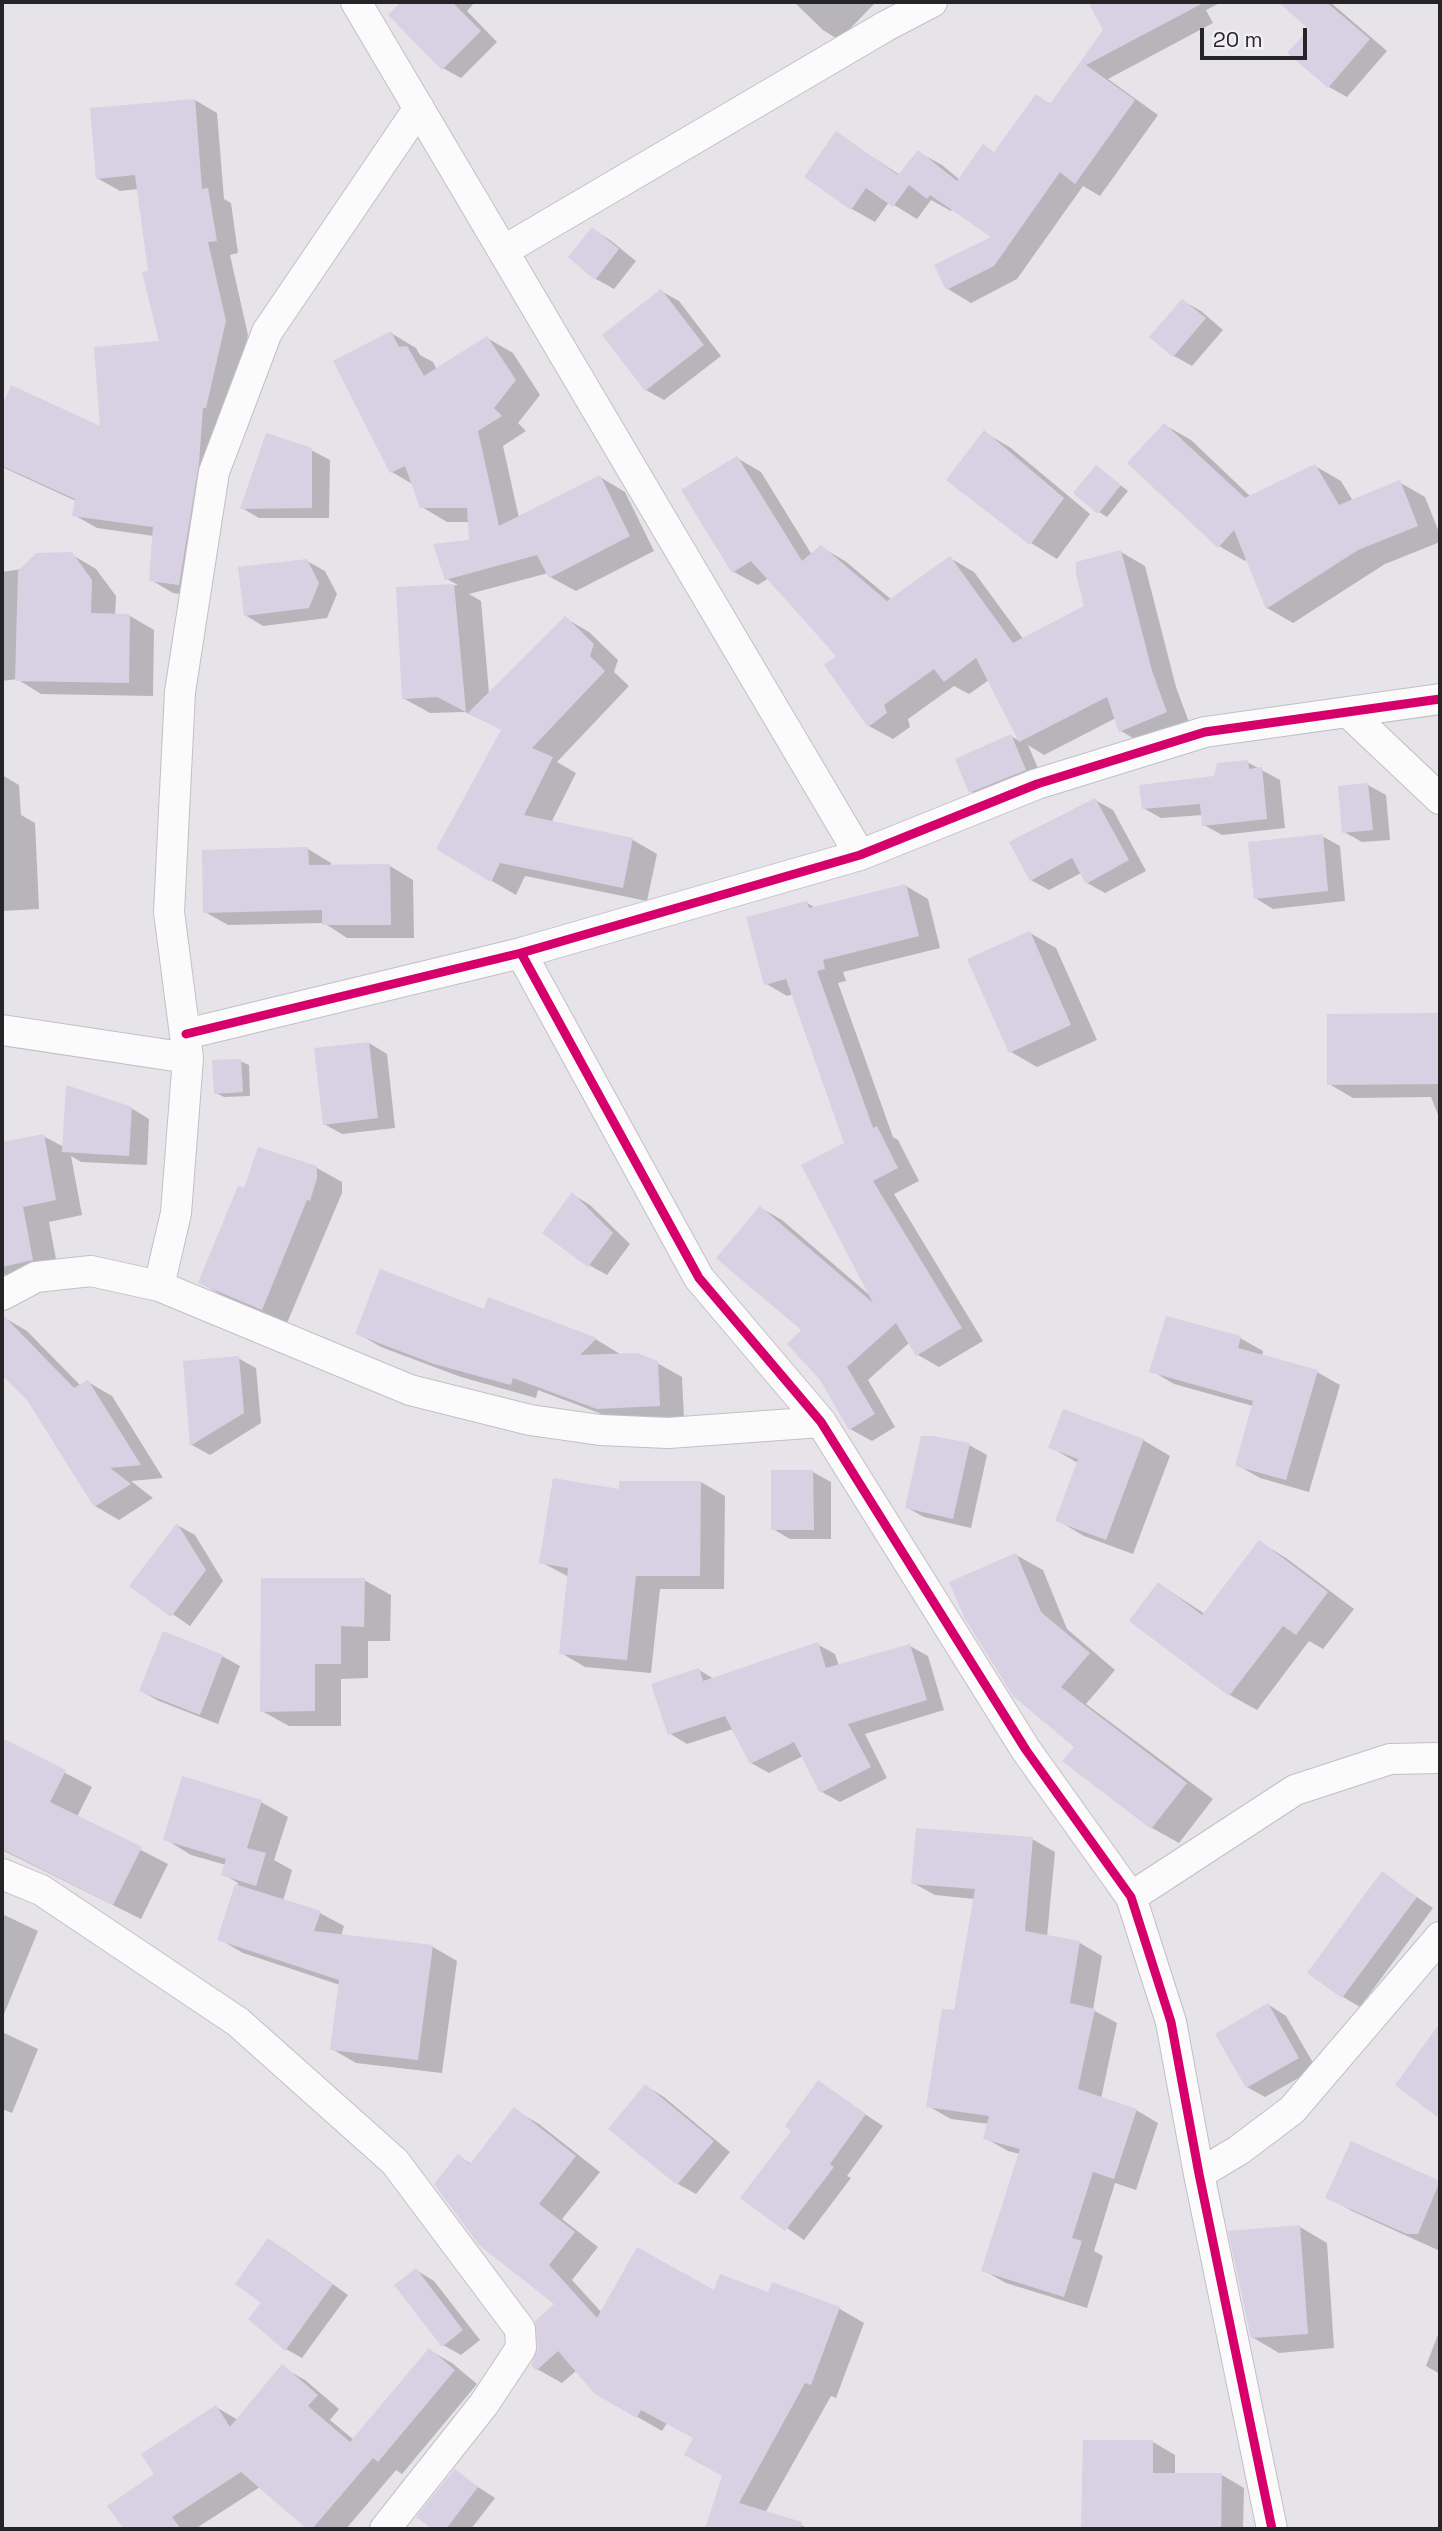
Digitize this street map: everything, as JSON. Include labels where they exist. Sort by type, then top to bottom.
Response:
[{"type":"street","points":[[356,2],[860,855]]},
{"type":"street","points":[[503,251],[874,33],[932,2]]},
{"type":"street","points":[[159,1286],[176,1213],[187,1046],[169,912],[180,692],[214,472],[267,332],[419,108]]},
{"type":"street","points":[[2,1030],[187,1046],[860,855],[1037,784],[1205,732],[1440,699]]},
{"type":"street","points":[[1348,712],[1440,799]]},
{"type":"street","points":[[521,953],[699,1279],[821,1422],[1026,1750],[1130,1897],[1171,2022],[1199,2174],[1272,2529]]},
{"type":"street","points":[[2,1296],[36,1277],[91,1271],[159,1286],[410,1390],[530,1420],[600,1430],[668,1433],[821,1422]]},
{"type":"street","points":[[1130,1897],[1295,1790],[1390,1759],[1440,1758]]},
{"type":"street","points":[[2,1874],[41,1890],[238,2022],[395,2162],[520,2329],[521,2348],[499,2382],[385,2529]]},
{"type":"street","points":[[1199,2174],[1239,2150],[1292,2110],[1440,1937]]},
{"type":"building","points":[[401,2],[452,2],[481,31],[442,70],[388,15]]},
{"type":"building","points":[[1088,2],[1205,2],[1086,65],[1135,100],[1075,184],[1060,172],[994,266],[946,290],[934,265],[991,237],[930,195],[927,199],[909,185],[893,207],[866,188],[851,210],[804,177],[836,131],[898,175],[918,150],[957,181],[983,144],[994,152],[1036,94],[1050,104],[1103,30]]},
{"type":"building","points":[[1278,2],[1326,2],[1370,39],[1328,88],[1287,53],[1309,29]]},
{"type":"building","points":[[195,99],[202,189],[208,188],[217,241],[208,242],[226,321],[206,408],[203,408],[199,463],[179,585],[149,581],[153,527],[72,516],[75,499],[2,466],[2,406],[11,385],[100,426],[94,347],[159,341],[142,272],[148,271],[135,175],[96,179],[90,108]]},
{"type":"building","points":[[592,227],[619,249],[595,280],[568,257]]},
{"type":"building","points":[[661,289],[704,345],[645,391],[602,335]]},
{"type":"building","points":[[1182,299],[1206,318],[1173,357],[1149,337]]},
{"type":"building","points":[[391,331],[399,347],[407,346],[424,376],[487,336],[516,380],[494,408],[502,416],[478,431],[499,526],[600,475],[630,536],[549,578],[537,555],[445,580],[433,544],[469,540],[467,508],[420,508],[405,466],[390,473],[333,361]]},
{"type":"building","points":[[1164,423],[1245,498],[1315,464],[1339,505],[1400,480],[1418,526],[1358,550],[1266,609],[1234,530],[1218,548],[1127,463]]},
{"type":"building","points":[[984,430],[1064,498],[1030,545],[946,480]]},
{"type":"building","points":[[266,433],[312,448],[312,508],[240,509]]},
{"type":"building","points":[[737,456],[802,561],[821,545],[887,601],[950,556],[1013,643],[1084,606],[1076,574],[1076,562],[1121,550],[1152,671],[1167,712],[1119,732],[1107,697],[1019,742],[976,658],[944,682],[934,669],[884,705],[887,713],[868,727],[824,665],[836,656],[751,561],[732,573],[681,490]]},
{"type":"building","points":[[1096,465],[1121,485],[1098,514],[1073,493]]},
{"type":"building","points":[[72,552],[92,580],[91,613],[130,614],[129,683],[15,681],[18,571],[36,553]]},
{"type":"building","points":[[307,559],[319,583],[309,608],[244,616],[238,567]]},
{"type":"building","points":[[454,584],[466,712],[437,697],[402,699],[396,587]]},
{"type":"building","points":[[565,616],[594,644],[590,656],[605,671],[532,748],[553,757],[524,815],[633,838],[623,888],[500,863],[491,882],[436,849],[501,730],[468,713]]},
{"type":"building","points":[[1011,734],[1026,770],[969,793],[955,759]]},
{"type":"building","points":[[1248,760],[1249,769],[1262,767],[1267,819],[1202,826],[1200,804],[1142,809],[1139,785],[1214,776],[1217,763]]},
{"type":"building","points":[[1368,783],[1373,830],[1342,833],[1338,786]]},
{"type":"building","points":[[1095,798],[1129,860],[1086,884],[1072,858],[1030,881],[1009,842]]},
{"type":"building","points":[[1323,834],[1328,891],[1254,899],[1248,842]]},
{"type":"building","points":[[308,847],[309,865],[390,864],[391,925],[322,925],[322,910],[203,913],[202,850]]},
{"type":"building","points":[[906,884],[919,936],[823,960],[825,969],[817,971],[873,1128],[877,1126],[898,1168],[873,1181],[962,1328],[916,1356],[896,1323],[847,1367],[875,1414],[849,1430],[820,1380],[787,1344],[801,1330],[716,1258],[760,1206],[873,1303],[801,1165],[844,1143],[786,979],[764,985],[746,917],[807,901],[809,908]]},
{"type":"building","points":[[1030,931],[1071,1025],[1009,1053],[967,959]]},
{"type":"building","points":[[1440,1013],[1440,1084],[1327,1085],[1327,1014]]},
{"type":"building","points":[[369,1042],[378,1118],[323,1125],[314,1048]]},
{"type":"building","points":[[241,1059],[243,1092],[214,1094],[212,1060]]},
{"type":"building","points":[[66,1085],[132,1107],[129,1156],[62,1152]]},
{"type":"building","points":[[44,1134],[56,1200],[23,1207],[33,1260],[2,1267],[2,1142]]},
{"type":"building","points":[[258,1147],[317,1166],[317,1178],[310,1201],[307,1200],[262,1310],[198,1283],[238,1186],[244,1188]]},
{"type":"building","points":[[572,1192],[613,1233],[588,1267],[542,1233]]},
{"type":"building","points":[[380,1269],[484,1309],[488,1297],[597,1338],[580,1355],[637,1353],[658,1361],[660,1406],[597,1409],[513,1378],[511,1385],[434,1364],[355,1334]]},
{"type":"building","points":[[2,1314],[74,1388],[88,1380],[141,1465],[110,1468],[131,1484],[94,1507],[27,1400],[2,1375]]},
{"type":"building","points":[[1166,1316],[1241,1336],[1238,1348],[1318,1370],[1286,1480],[1235,1466],[1253,1401],[1149,1372]]},
{"type":"building","points":[[239,1356],[244,1413],[190,1446],[183,1361]]},
{"type":"building","points":[[1063,1409],[1144,1439],[1106,1540],[1055,1521],[1078,1459],[1048,1448]]},
{"type":"building","points":[[921,1436],[970,1443],[953,1519],[905,1508]]},
{"type":"building","points":[[771,1470],[813,1470],[814,1530],[771,1530]]},
{"type":"building","points":[[553,1478],[619,1489],[619,1481],[701,1481],[700,1576],[636,1576],[627,1660],[559,1654],[568,1568],[539,1563]]},
{"type":"building","points":[[177,1523],[206,1570],[171,1617],[129,1586]]},
{"type":"building","points":[[1259,1540],[1328,1592],[1296,1635],[1283,1626],[1229,1696],[1129,1621],[1158,1582],[1202,1615]]},
{"type":"building","points":[[1016,1553],[1041,1612],[1090,1653],[1061,1687],[1187,1783],[1151,1829],[1062,1761],[1074,1747],[1013,1696],[964,1617],[949,1582]]},
{"type":"building","points":[[261,1578],[365,1578],[364,1627],[341,1626],[341,1664],[315,1664],[315,1711],[260,1712]]},
{"type":"building","points":[[163,1631],[223,1655],[200,1715],[139,1691]]},
{"type":"building","points":[[818,1642],[826,1668],[910,1644],[927,1700],[848,1724],[871,1767],[820,1793],[794,1742],[750,1764],[725,1716],[668,1735],[651,1684],[699,1668],[703,1681]]},
{"type":"building","points":[[2,1738],[66,1770],[50,1802],[142,1847],[113,1905],[2,1849]]},
{"type":"building","points":[[182,1776],[262,1800],[247,1848],[266,1853],[256,1886],[221,1875],[226,1859],[163,1840]]},
{"type":"building","points":[[916,1828],[1033,1837],[1025,1931],[1080,1941],[1070,2003],[1095,2009],[1078,2089],[1137,2109],[1114,2179],[1093,2172],[1072,2238],[1082,2241],[1064,2297],[981,2271],[1020,2149],[983,2139],[989,2116],[926,2107],[942,2009],[954,2010],[975,1889],[911,1884]]},
{"type":"building","points":[[1382,1871],[1417,1897],[1342,1998],[1307,1973]]},
{"type":"building","points":[[235,1884],[321,1911],[314,1931],[433,1945],[418,2060],[330,2050],[339,1980],[217,1940]]},
{"type":"building","points":[[1268,2003],[1299,2058],[1246,2088],[1215,2034]]},
{"type":"building","points":[[1440,2023],[1440,2119],[1395,2085]]},
{"type":"building","points":[[818,2080],[866,2114],[830,2164],[834,2167],[785,2231],[740,2198],[791,2131],[785,2126]]},
{"type":"building","points":[[645,2084],[714,2141],[677,2185],[608,2129]]},
{"type":"building","points":[[514,2107],[576,2156],[539,2204],[575,2232],[549,2265],[597,2318],[637,2247],[714,2290],[720,2274],[768,2292],[772,2282],[840,2307],[811,2385],[805,2383],[739,2503],[802,2522],[801,2529],[705,2529],[722,2476],[684,2455],[693,2438],[641,2410],[637,2418],[595,2394],[558,2351],[536,2371],[531,2365],[538,2347],[535,2321],[554,2304],[479,2245],[434,2184],[458,2154],[470,2164]]},
{"type":"building","points":[[1351,2141],[1440,2181],[1418,2234],[1407,2234],[1325,2198]]},
{"type":"building","points":[[1300,2225],[1308,2334],[1251,2338],[1228,2231]]},
{"type":"building","points":[[268,2238],[333,2284],[285,2351],[248,2319],[261,2303],[235,2284]]},
{"type":"building","points":[[416,2268],[463,2330],[442,2347],[394,2285]]},
{"type":"building","points":[[429,2348],[455,2370],[378,2462],[373,2458],[312,2529],[307,2529],[241,2472],[172,2517],[181,2529],[124,2529],[107,2506],[154,2474],[141,2454],[216,2405],[230,2427],[282,2364],[318,2395],[308,2406],[350,2442]]},
{"type":"building","points":[[1083,2440],[1153,2440],[1153,2473],[1222,2473],[1221,2529],[1081,2529]]},
{"type":"building","points":[[455,2469],[478,2487],[446,2529],[432,2529],[416,2517]]},
{"type":"cycle path","points":[[186,1034],[521,953],[860,855],[1037,784],[1205,732],[1440,699]]},
{"type":"cycle path","points":[[521,953],[699,1278],[821,1422],[1026,1750],[1131,1897],[1171,2022],[1199,2174],[1272,2529]]}]
